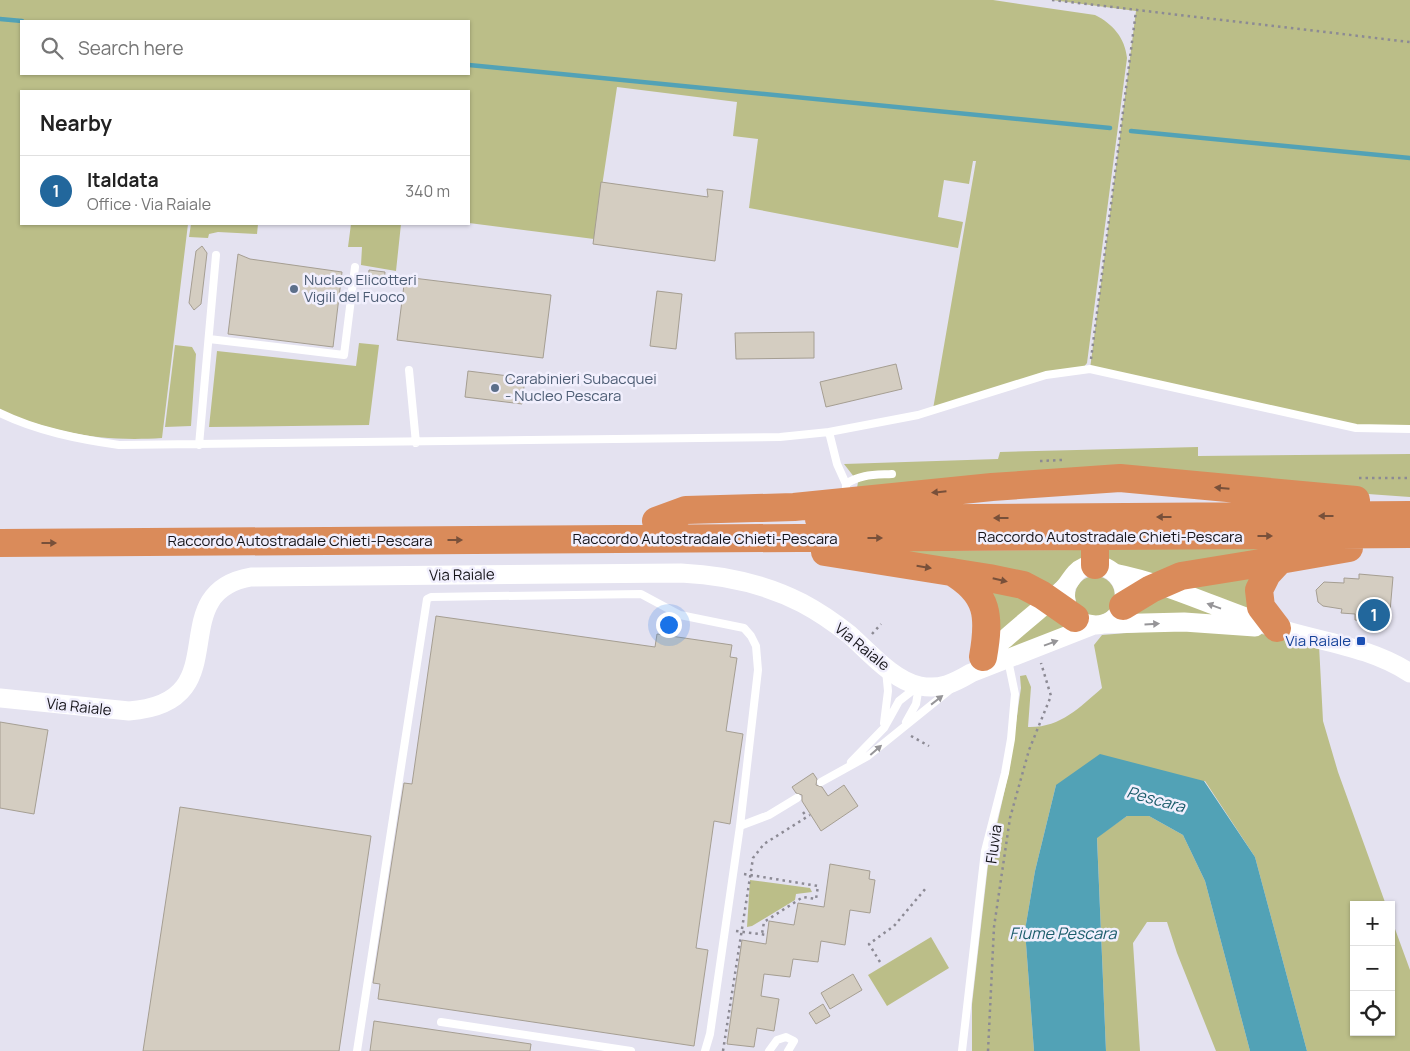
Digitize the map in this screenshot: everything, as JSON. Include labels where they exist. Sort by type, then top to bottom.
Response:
[{"type":"highway","points":[[656,521],[686,510],[794,507],[846,493],[1002,486],[1092,491],[1120,478],[1410,503]]},
{"type":"highway","name":"Raccordo Autostradale Chieti-Pescara","points":[[0,525],[1410,515]]},
{"type":"highway","name":"Raccordo Autostradale Chieti-Pescara","points":[[0,543],[1410,534]]},
{"type":"highway","points":[[792,539],[811,550],[952,572],[1023,585],[1058,594],[1099,618],[1158,586],[1181,576],[1356,547],[1379,535]]},
{"type":"highway","points":[[1277,628],[1260,607],[1259,590],[1266,574],[1280,560]]},
{"type":"highway","points":[[952,572],[971,585],[984,605],[987,628],[987,663]]},
{"type":"street","name":"Via Raiale","points":[[987,663],[1058,594],[1076,571],[1101,562],[1158,586],[1277,628],[1353,648],[1382,658],[1410,673]]},
{"type":"street","points":[[1099,618],[1124,588],[1101,562]]},
{"type":"street","name":"Via Raiale","points":[[0,698],[129,711],[149,709],[166,703],[181,691],[189,681],[204,611],[209,600],[230,583],[251,577],[681,572],[727,577],[774,590],[802,604],[848,633],[886,668],[919,686],[946,686],[987,663],[1036,648],[1099,618],[1277,628]]},
{"type":"lane","points":[[199,445],[216,255]]},
{"type":"lane","points":[[209,339],[344,355],[355,267]]},
{"type":"lane","points":[[409,370],[416,443]]},
{"type":"lane","points":[[0,413],[22,424],[85,440],[119,445],[416,443],[780,437],[829,432],[918,415],[1046,375],[1090,370],[1356,428],[1410,429]]},
{"type":"lane","points":[[829,432],[846,493]]},
{"type":"lane","points":[[846,493],[853,479],[869,475],[892,474]]},
{"type":"lane","points":[[357,1051],[427,599],[431,597],[641,594],[680,615],[744,628],[756,646],[758,670],[740,826],[710,1034],[705,1051]]},
{"type":"lane","points":[[821,782],[868,756],[902,727],[987,663],[1015,694],[1011,739],[1005,772],[985,851],[962,1051]]},
{"type":"lane","points":[[884,728],[888,690],[886,668]]},
{"type":"lane","points":[[902,727],[916,704],[919,686]]},
{"type":"lane","points":[[844,768],[884,728],[900,701],[919,686]]},
{"type":"lane","points":[[740,826],[769,815],[797,798]]},
{"type":"lane","points":[[441,1022],[631,1051]]},
{"type":"lane","points":[[769,1051],[777,1040],[786,1037],[794,1041],[788,1051]]},
{"type":"path","points":[[1052,0],[1410,42]]},
{"type":"path","points":[[1090,370],[1136,11]]},
{"type":"path","points":[[867,639],[881,624]]},
{"type":"path","name":"Fluvia","points":[[988,1051],[994,927],[1010,818],[1029,750],[1051,696],[1036,648]]},
{"type":"path","points":[[902,727],[929,746]]},
{"type":"path","points":[[803,812],[807,817]]},
{"type":"path","points":[[723,1051],[753,858],[758,849],[810,815]]},
{"type":"path","points":[[744,874],[818,886],[816,899],[804,897],[764,922],[762,934]]},
{"type":"path","points":[[880,962],[870,944],[894,926],[926,888]]},
{"type":"path","points":[[736,931],[767,935]]},
{"type":"green space","points":[[0,0],[993,0],[1095,15],[1113,27],[1124,44],[1127,58],[1087,363],[1083,368],[933,409],[976,161],[973,161],[969,184],[944,180],[938,217],[963,222],[958,248],[749,208],[758,139],[733,136],[737,102],[617,87],[594,239],[470,223],[470,90],[20,90],[20,225],[188,225],[162,438],[119,439],[99,437],[60,430],[0,411]]},
{"type":"green space","points":[[1052,0],[1410,0],[1410,429],[1356,428],[1090,369],[1136,11]]},
{"type":"green space","points":[[191,225],[258,225],[257,234],[218,232],[209,234],[208,238],[189,237]]},
{"type":"green space","points":[[351,225],[401,225],[396,271],[361,265],[362,247],[348,247]]},
{"type":"green space","points":[[359,343],[379,345],[369,425],[209,427],[217,351],[356,366]]},
{"type":"green space","points":[[175,345],[192,347],[196,354],[191,426],[165,427]]},
{"type":"green space","points":[[1198,447],[1198,456],[1410,454],[1410,497],[1354,493],[857,488],[858,482],[844,464],[998,459],[1000,452]]},
{"type":"green space","points":[[1310,548],[1158,579],[1109,561],[1104,549]]},
{"type":"green space","points":[[1082,550],[1083,558],[1049,589],[889,551]]},
{"type":"green space","points":[[1263,569],[1258,615],[1173,585]]},
{"type":"green space","points":[[1091,576],[1099,576],[1106,579],[1112,585],[1115,596],[1112,607],[1106,613],[1099,616],[1091,616],[1084,613],[1078,607],[1075,600],[1075,592],[1078,585],[1084,579]]},
{"type":"green space","points":[[981,589],[1040,600],[992,643]]},
{"type":"green space","points":[[1159,594],[1235,619],[1120,621]]},
{"type":"green space","points":[[1051,611],[1075,629],[990,659]]},
{"type":"green space","points":[[1164,630],[1251,632],[1319,645],[1323,721],[1338,772],[1385,901],[1350,901],[1350,1036],[1395,1036],[1395,929],[1410,970],[1410,1051],[1307,1051],[1255,857],[1205,781],[1056,785],[1035,871],[1025,930],[1034,1051],[972,1051],[972,1004],[988,865],[1009,771],[1021,688],[1020,676],[1026,675],[1031,687],[1028,727],[1050,724],[1059,720],[1085,703],[1102,688],[1094,645],[1102,635]]},
{"type":"green space","points":[[1127,816],[1149,816],[1183,835],[1205,881],[1250,1051],[1216,1051],[1177,953],[1167,922],[1147,922],[1133,943],[1140,1051],[1106,1051],[1097,837]]},
{"type":"green space","points":[[750,880],[810,888],[812,892],[796,894],[795,900],[752,926],[747,927]]},
{"type":"green space","points":[[931,937],[949,968],[887,1006],[868,975]]},
{"type":"water","name":"Fiume Pescara","points":[[1100,754],[1204,781],[1255,857],[1307,1051],[1250,1051],[1205,881],[1183,835],[1149,816],[1127,816],[1097,838],[1106,1051],[1034,1051],[1025,930],[1035,871],[1056,785]]},
{"type":"building","points":[[601,182],[708,197],[707,189],[723,191],[715,261],[593,244]]},
{"type":"building","points":[[202,246],[207,253],[201,304],[194,310],[189,303],[196,251]]},
{"type":"building","points":[[238,254],[250,259],[342,272],[333,347],[228,334]]},
{"type":"building","points":[[369,270],[385,272],[384,284],[368,282]]},
{"type":"building","points":[[405,277],[551,295],[543,358],[397,340]]},
{"type":"building","points":[[657,291],[682,294],[676,349],[650,346]]},
{"type":"building","points":[[814,332],[814,358],[736,359],[735,333]]},
{"type":"building","points":[[896,364],[902,389],[826,407],[820,382]]},
{"type":"building","name":"Carabinieri Subacquei - Nucleo Pescara","points":[[468,371],[525,378],[522,404],[465,397]]},
{"type":"building","points":[[1359,574],[1393,577],[1389,623],[1355,620],[1355,614],[1341,613],[1342,609],[1323,606],[1318,602],[1316,590],[1324,582],[1344,583],[1344,578],[1359,579]]},
{"type":"building","points":[[436,616],[655,647],[657,634],[732,645],[730,657],[737,658],[726,731],[743,734],[730,824],[714,821],[696,948],[708,950],[694,1046],[378,999],[380,984],[373,983],[404,783],[412,784]]},
{"type":"building","points":[[0,722],[48,730],[34,814],[0,808]]},
{"type":"building","points":[[813,773],[817,779],[816,785],[822,787],[828,796],[844,785],[858,806],[821,831],[802,801],[802,795],[796,793],[792,787]]},
{"type":"building","points":[[180,807],[371,836],[339,1051],[143,1051]]},
{"type":"building","points":[[830,864],[870,871],[869,879],[875,880],[870,913],[850,910],[845,945],[821,941],[818,962],[793,959],[790,977],[764,974],[761,996],[779,999],[774,1031],[757,1028],[754,1047],[727,1044],[742,940],[766,944],[769,921],[794,925],[798,903],[824,907]]},
{"type":"building","points":[[853,974],[862,990],[830,1009],[821,993]]},
{"type":"building","points":[[823,1004],[830,1016],[816,1024],[809,1013]]},
{"type":"building","points":[[374,1021],[531,1044],[530,1051],[370,1051]]},
{"type":"waterway","points":[[0,19],[20,21]]},
{"type":"waterway","points":[[470,65],[1110,128]]},
{"type":"waterway","points":[[1131,131],[1410,158]]},
{"type":"place","name":"Nucleo Elicotteri Vigili del Fuoco","points":[[294,289]]},
{"type":"place","name":"Carabinieri Subacquei - Nucleo Pescara","points":[[495,388]]},
{"type":"place","name":"Italdata","points":[[1374,615]]},
{"type":"place","name":"Via Raiale","points":[[1361,641]]},
{"type":"water label","name":"Pescara","points":[[1156,799]]}]
